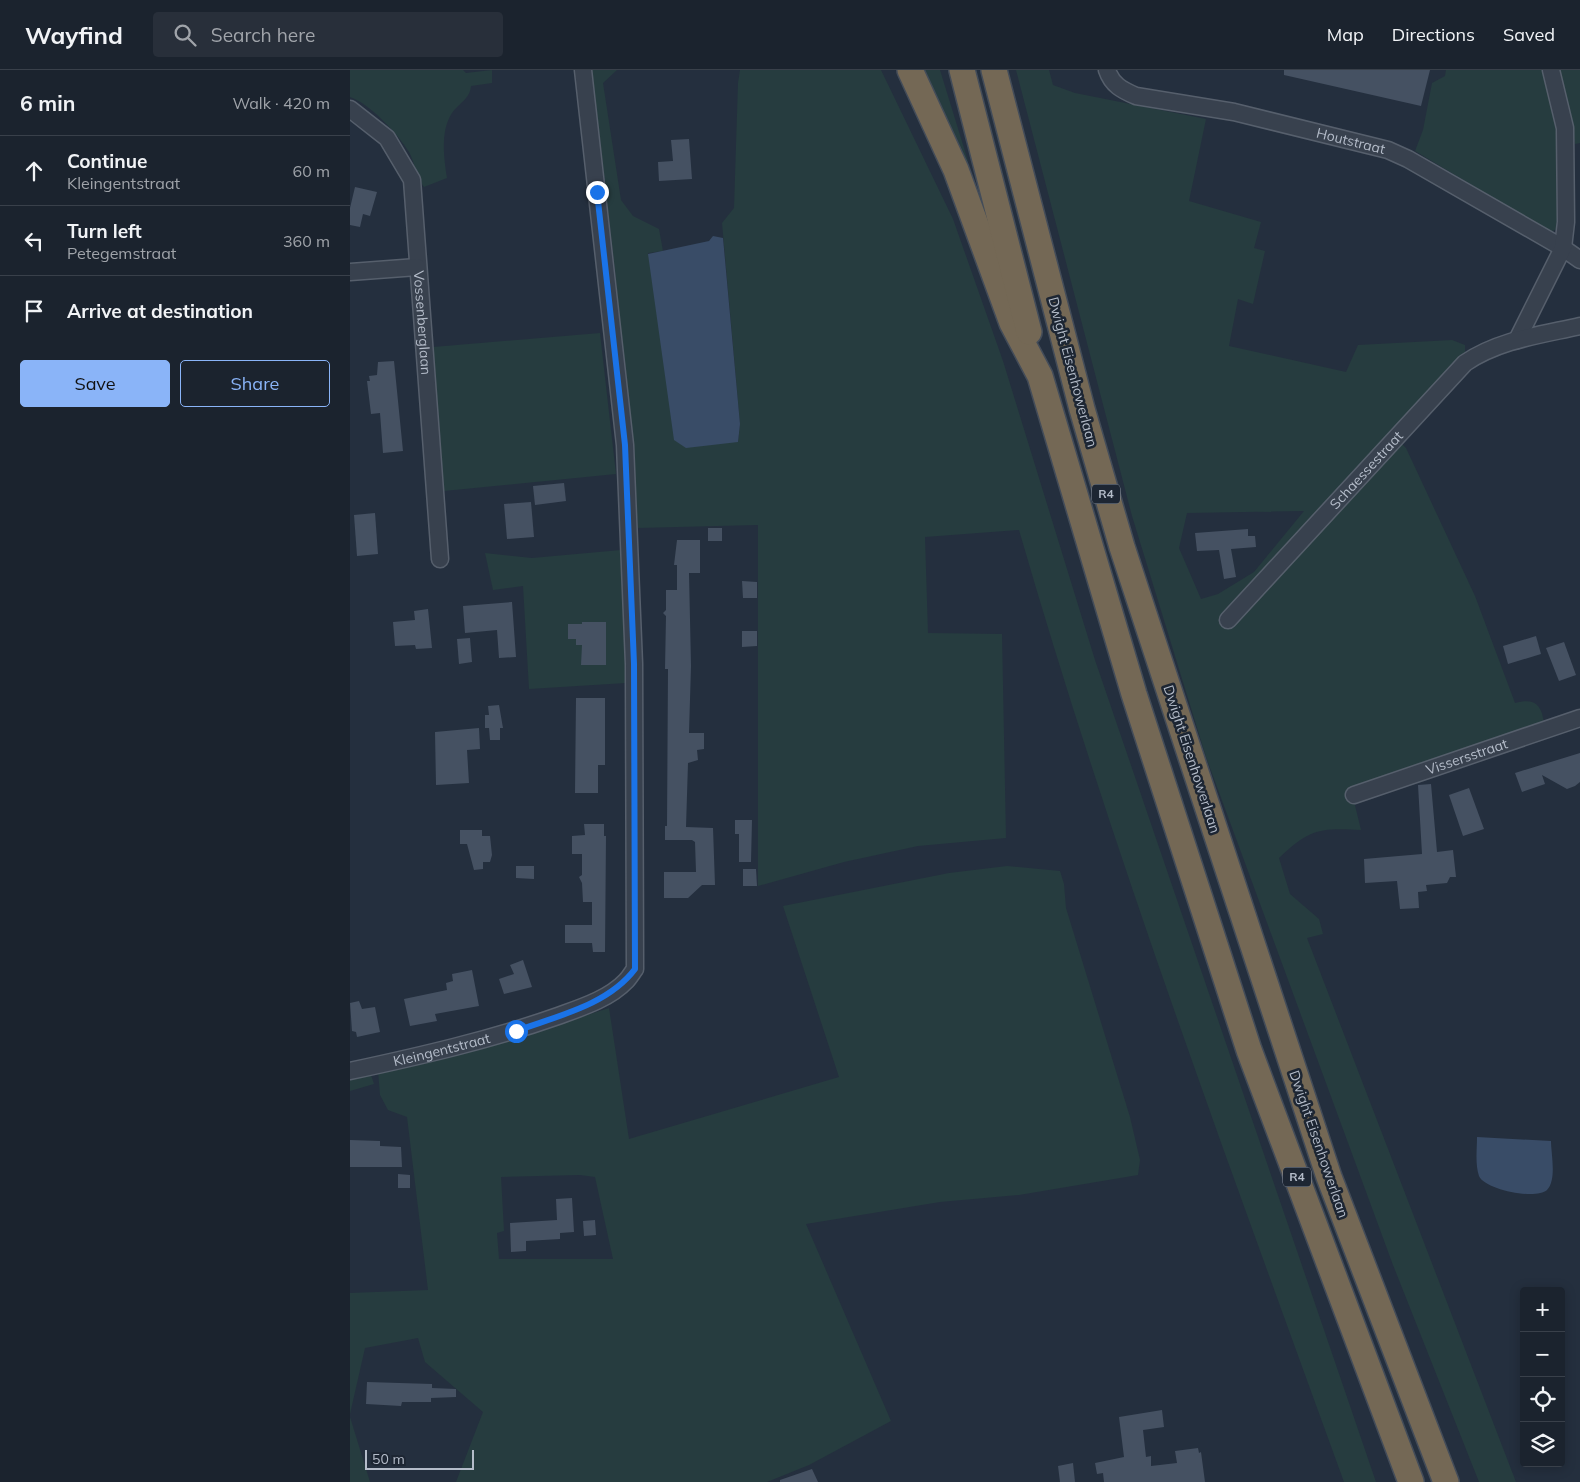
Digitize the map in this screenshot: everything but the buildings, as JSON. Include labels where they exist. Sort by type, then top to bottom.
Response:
[{"type":"highway","points":[[910,70],[956,170],[1012,323],[1040,376]]},
{"type":"highway","name":"R4","points":[[962,70],[1040,376],[1134,694],[1249,1050],[1356,1333],[1356,1370],[1405,1480]]},
{"type":"highway","name":"Dwight Eisenhowerlaan","points":[[994,70],[1082,409],[1122,547],[1329,1177],[1427,1436]]},
{"type":"highway","points":[[1427,1436],[1447,1451],[1461,1482]]},
{"type":"highway","name":"R4","points":[[1427,1436],[1446,1482]]},
{"type":"street","name":"Kleingentstraat","points":[[350,1071],[429,1054],[516,1031],[577,1009],[608,994],[625,982],[635,969],[634,664],[625,445],[583,70]]},
{"type":"street","name":"Houtstraat","points":[[1107,70],[1113,83],[1121,90],[1136,96],[1234,112],[1388,150],[1408,159],[1563,248],[1580,260]]},
{"type":"street","points":[[1517,340],[1563,248],[1566,222],[1565,128],[1551,70]]},
{"type":"street","name":"Vossenberglaan","points":[[350,109],[387,138],[412,180],[440,560]]},
{"type":"street","points":[[350,272],[417,267]]},
{"type":"street","name":"Schaessestraat","points":[[1228,620],[1465,363],[1484,351],[1517,340],[1580,326]]},
{"type":"street","name":"Vissersstraat","points":[[1354,795],[1580,718]]},
{"type":"green space","points":[[350,70],[463,70],[466,73],[492,70],[492,83],[471,86],[469,94],[448,120],[444,136],[447,178],[424,187],[409,152],[398,137],[383,120],[358,100],[350,97]]},
{"type":"green space","points":[[592,70],[617,70],[603,83],[621,200],[633,216],[659,229],[663,251],[648,253],[738,442],[740,424],[722,223],[734,208],[740,70],[881,70],[953,219],[1003,361],[1095,660],[1376,1482],[1344,1482],[1133,890],[1055,650],[1019,530],[925,537],[928,633],[1002,634],[1006,838],[918,846],[844,862],[758,886],[758,525],[638,528],[615,270]]},
{"type":"green space","points":[[916,70],[940,70],[968,161],[968,167],[962,168]]},
{"type":"green space","points":[[1016,70],[1049,70],[1053,85],[1075,93],[1206,119],[1189,201],[1261,222],[1254,248],[1265,251],[1253,304],[1238,299],[1229,346],[1346,372],[1358,345],[1452,340],[1465,345],[1465,352],[1391,433],[1406,448],[1475,596],[1515,703],[1527,701],[1536,704],[1543,717],[1544,724],[1351,789],[1361,830],[1335,829],[1316,832],[1299,841],[1279,858],[1290,894],[1319,919],[1323,934],[1307,938],[1516,1482],[1479,1482],[1393,1265],[1206,757],[1132,516]],"holes":[[[1304,511],[1254,572],[1218,594],[1201,599],[1179,548],[1187,513]]]},
{"type":"green space","points":[[1446,70],[1544,70],[1557,136],[1560,224],[1557,229],[1550,232],[1415,151],[1423,130],[1432,83],[1445,76]]},
{"type":"green space","points":[[1558,70],[1580,70],[1580,143],[1575,144]]},
{"type":"green space","points":[[600,333],[616,474],[444,491],[433,347]]},
{"type":"green space","points":[[621,550],[626,683],[529,689],[523,586],[493,590],[485,553],[532,558]]},
{"type":"green space","points":[[1007,866],[1060,871],[1064,884],[1066,908],[1130,1117],[1140,1160],[1138,1175],[1019,1195],[940,1202],[806,1224],[891,1421],[809,1465],[767,1482],[456,1482],[483,1412],[425,1362],[418,1338],[365,1348],[350,1414],[350,1293],[428,1290],[407,1117],[388,1110],[380,1095],[378,1071],[495,1043],[609,1008],[629,1139],[839,1077],[783,906],[949,873]],"holes":[[[580,1175],[595,1177],[613,1259],[499,1259],[497,1233],[504,1231],[501,1177]]]},
{"type":"green space","points":[[350,1075],[371,1075],[374,1084],[350,1091]]},
{"type":"green space","points":[[350,1417],[370,1482],[350,1482]]},
{"type":"water","points":[[713,236],[723,238],[740,424],[738,442],[686,448],[674,440],[648,254],[709,241]]},
{"type":"water","points":[[1477,1137],[1551,1141],[1553,1173],[1550,1186],[1541,1193],[1522,1194],[1491,1186],[1483,1181],[1479,1176],[1477,1167]]},
{"type":"route","points":[[516,1031],[577,1009],[608,994],[625,982],[635,969],[634,664],[625,445],[597,192]]}]
